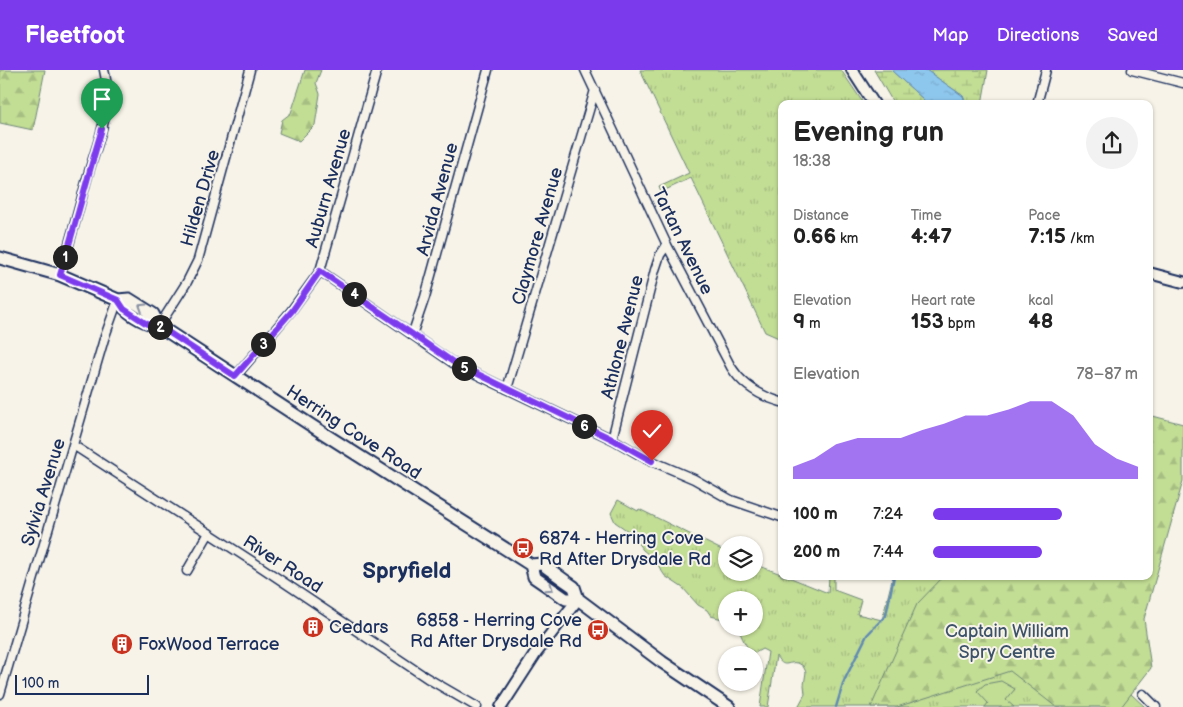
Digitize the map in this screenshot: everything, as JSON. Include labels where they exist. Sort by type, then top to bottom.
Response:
[{"type":"main road","name":"Herring Cove Road","points":[[0,258],[60,275],[118,300],[129,299],[153,314],[159,326],[531,565],[534,577],[540,582],[566,600],[578,599],[662,662],[729,707]]},
{"type":"street","points":[[60,275],[105,120],[108,90],[104,70]]},
{"type":"street","name":"Hilden Drive","points":[[159,326],[188,282],[198,260],[250,70]]},
{"type":"street","name":"Auburn Avenue","points":[[235,376],[292,311],[320,271],[377,70]]},
{"type":"street","name":"Arvida Avenue","points":[[412,335],[425,297],[488,70]]},
{"type":"street","name":"Tartan Avenue","points":[[586,70],[667,245],[734,372],[744,384],[757,393],[778,401]]},
{"type":"street","points":[[852,70],[871,100]]},
{"type":"street","points":[[1038,100],[1046,70]]},
{"type":"street","points":[[1132,70],[1183,84]]},
{"type":"street","name":"Claymore Avenue","points":[[507,389],[595,90]]},
{"type":"street","name":"Athlone Avenue","points":[[612,439],[655,270],[660,255],[667,245]]},
{"type":"street","points":[[320,271],[453,362],[612,439],[645,458],[694,479],[732,500],[778,516]]},
{"type":"street","points":[[1153,274],[1183,282]]},
{"type":"street","name":"Sylvia Avenue","points":[[0,694],[104,339],[118,300]]},
{"type":"street","name":"River Road","points":[[73,445],[427,678],[477,707]]},
{"type":"street","points":[[186,571],[208,533]]},
{"type":"street","points":[[501,707],[536,653],[578,599]]},
{"type":"street","points":[[1143,694],[1156,707]]},
{"type":"green space","points":[[0,70],[45,70],[33,130],[0,123]]},
{"type":"green space","points":[[305,70],[321,70],[316,83],[320,94],[315,125],[299,141],[279,133],[282,120],[291,113]]},
{"type":"green space","points":[[640,70],[841,70],[861,100],[778,100],[778,338],[765,332],[691,178],[661,192],[659,187],[689,173]]},
{"type":"green space","points":[[874,70],[891,70],[923,100],[892,100]]},
{"type":"green space","points":[[926,70],[988,70],[983,100],[964,100],[963,96]]},
{"type":"green space","points":[[1153,416],[1183,424],[1183,481],[1144,619],[1151,668],[1121,707],[1056,707],[1010,671],[897,707],[871,707],[917,604],[940,580],[1153,580]]},
{"type":"green space","name":"Captain William Spry Centre","points":[[618,500],[718,548],[718,581],[763,581],[763,567],[778,573],[778,580],[796,580],[828,593],[829,580],[834,580],[834,590],[861,600],[857,614],[882,620],[892,580],[1054,580],[1137,665],[1131,694],[1145,707],[798,707],[805,694],[806,672],[803,666],[798,663],[784,664],[776,656],[768,707],[760,707],[768,652],[763,650],[763,646],[747,646],[741,636],[763,636],[763,591],[718,591],[718,618],[711,616],[683,588],[665,576],[654,559],[643,550],[628,531],[615,522],[611,513]]},
{"type":"green space","points":[[1001,681],[1015,689],[1006,700],[1014,707],[985,707],[988,703],[977,691],[985,684]]},
{"type":"water","points":[[891,70],[926,70],[963,96],[964,100],[923,99]]},
{"type":"waterway","points":[[836,707],[844,681],[867,635],[886,615],[893,580]]},
{"type":"place","name":"6874 - Herring Cove Rd After Drysdale Rd","points":[[523,548]]},
{"type":"place","name":"Cedars","points":[[313,627]]},
{"type":"place","name":"6858 - Herring Cove Rd After Drysdale Rd","points":[[598,630]]},
{"type":"place","name":"FoxWood Terrace","points":[[122,644]]},
{"type":"district","name":"Spryfield","points":[[407,570]]},
{"type":"route","points":[[102,129],[60,275],[118,300],[124,309],[147,324],[159,326],[235,376],[292,311],[320,271],[453,362],[614,440],[652,461]]}]
